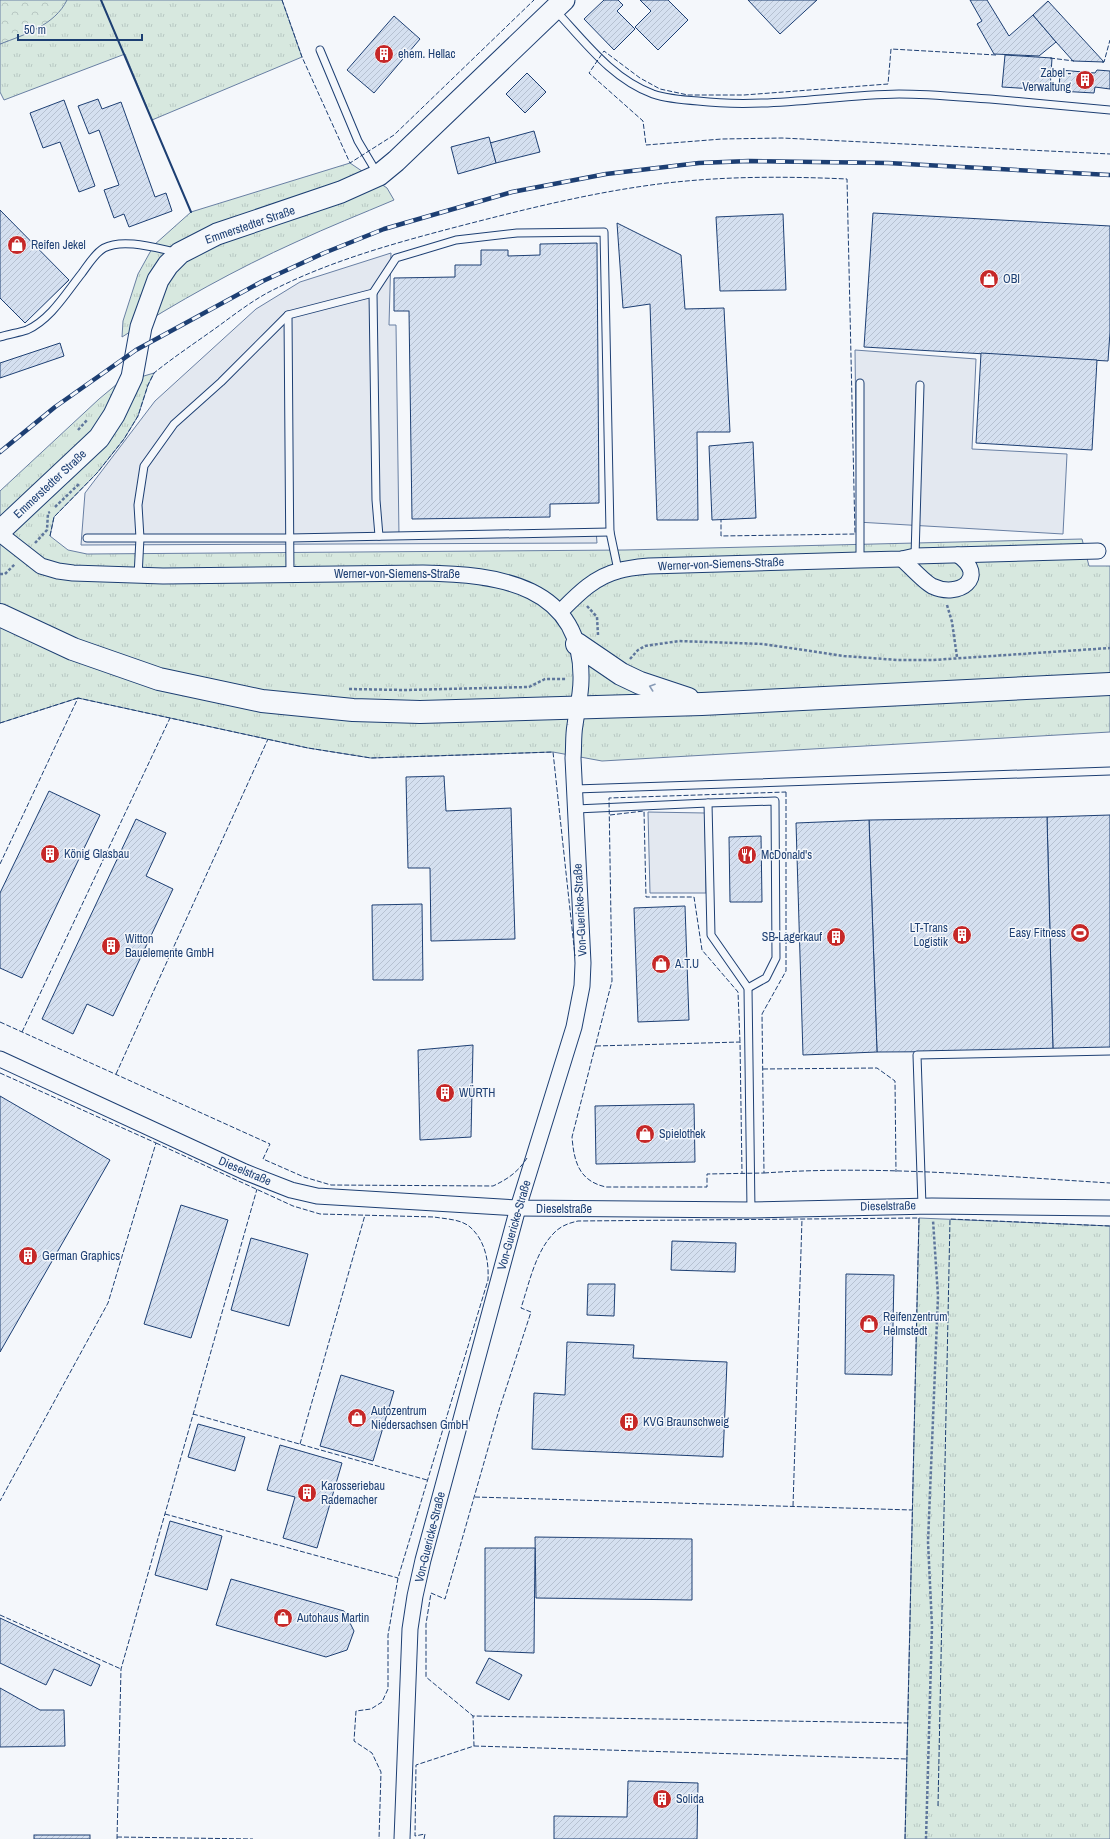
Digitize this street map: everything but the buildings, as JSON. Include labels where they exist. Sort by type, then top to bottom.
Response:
[{"type":"main road","name":"Emmerstedter Straße","points":[[0,531],[98,438],[114,415],[132,377],[141,327],[158,280],[168,265],[180,253],[217,234],[311,204],[379,175],[396,161],[559,5]]},
{"type":"main road","points":[[0,615],[73,649],[117,666],[159,679],[262,701],[353,710],[420,712],[702,704],[816,700],[1110,684]]},
{"type":"main road","points":[[577,644],[618,672],[640,683],[702,704]]},
{"type":"street","name":"Werner-von-Siemens-Straße","points":[[0,534],[41,566],[58,571],[138,576],[456,573],[480,576],[510,583],[530,590],[538,594],[560,612],[594,581],[618,570],[649,566],[1098,551]]},
{"type":"street","points":[[909,557],[932,586],[944,589],[961,589],[969,581],[971,571],[968,562],[958,555]]},
{"type":"street","name":"Von-Guericke-Straße","points":[[402,1839],[410,1629],[415,1596],[425,1552],[518,1208],[572,1035],[581,992],[583,963],[573,741],[581,679],[577,644],[572,631],[560,612]]},
{"type":"street","name":"Dieselstraße","points":[[0,1059],[245,1172],[291,1190],[317,1196],[518,1208],[751,1210],[927,1206],[1110,1208]]},
{"type":"lane","points":[[559,5],[606,65],[636,86],[673,99],[717,103],[771,104],[900,94],[954,96],[1110,110]]},
{"type":"lane","points":[[320,50],[358,141],[379,175]]},
{"type":"lane","points":[[378,536],[372,293],[396,258],[456,240],[517,233],[604,232],[610,532],[618,570]]},
{"type":"lane","points":[[0,336],[26,330],[42,321],[61,300],[94,257],[104,248],[132,244],[180,253]]},
{"type":"lane","points":[[138,576],[140,538],[138,505],[144,466],[174,424],[221,382],[288,316],[372,293]]},
{"type":"lane","points":[[288,316],[290,575]]},
{"type":"lane","points":[[860,383],[860,560]]},
{"type":"lane","points":[[909,557],[920,385]]},
{"type":"lane","points":[[86,538],[289,538],[610,532]]},
{"type":"lane","points":[[575,789],[1110,772]]},
{"type":"lane","points":[[576,809],[775,801],[776,958],[766,978],[748,988]]},
{"type":"lane","points":[[708,803],[711,935],[748,988],[751,1210]]},
{"type":"lane","points":[[927,1206],[917,1055],[1110,1051]]},
{"type":"path","points":[[932,586],[948,606],[957,657]]},
{"type":"path","points":[[577,595],[597,617],[598,634],[601,639]]},
{"type":"path","points":[[618,672],[638,650],[645,646],[679,641],[763,644],[825,654],[873,659],[933,660],[957,657],[1110,648]]},
{"type":"path","points":[[342,688],[404,690],[529,687],[545,679],[581,679]]},
{"type":"path","points":[[926,1839],[932,1626],[928,1542],[938,1296],[927,1206]]},
{"type":"green space","points":[[0,0],[67,0],[62,9],[47,23],[29,33],[0,44]]},
{"type":"green space","points":[[67,0],[282,0],[302,57],[152,120],[125,54],[4,100],[0,92],[0,44],[37,28]]},
{"type":"green space","points":[[350,163],[387,188],[394,200],[320,231],[251,263],[164,311],[122,337],[123,321],[138,274],[154,245],[191,212]]},
{"type":"green space","points":[[154,373],[148,385],[138,416],[124,439],[97,473],[54,517],[50,536],[68,550],[87,554],[625,550],[1082,539],[1089,566],[1110,566],[1110,732],[602,761],[553,752],[371,758],[308,748],[78,698],[0,723],[0,491],[117,384]]},
{"type":"green space","points":[[919,1218],[1110,1226],[1110,1839],[905,1839]]},
{"type":"shaded area","points":[[391,253],[389,325],[396,325],[399,536],[596,530],[597,543],[81,545],[85,493],[155,401],[256,309],[300,282]]},
{"type":"shaded area","points":[[855,350],[976,359],[972,449],[1067,454],[1063,534],[857,522]]},
{"type":"shaded area","points":[[648,812],[705,813],[706,893],[650,893]]},
{"type":"railway","points":[[0,452],[55,407],[136,350],[263,281],[324,253],[384,229],[512,192],[606,174],[699,163],[749,161],[888,163],[1110,175]]},
{"type":"fence","points":[[282,0],[302,57],[350,163],[394,135],[534,0]]},
{"type":"fence","points":[[1102,62],[1104,62],[1110,40]]},
{"type":"fence","points":[[996,55],[891,49],[888,84],[744,95],[688,95],[660,89],[640,78],[604,51],[589,73],[643,121],[646,145],[722,139],[782,138],[1110,154]]},
{"type":"fence","points":[[1050,58],[1074,61]]},
{"type":"fence","points":[[50,536],[54,517],[97,473],[124,439],[138,416],[148,385],[154,373],[250,303],[292,281],[339,262],[411,239],[575,198],[644,186],[695,180],[771,177],[847,179],[855,534],[721,536],[721,519]]},
{"type":"fence","points":[[0,723],[78,698]]},
{"type":"fence","points":[[0,864],[78,698],[308,748],[371,758],[553,752],[575,956]]},
{"type":"fence","points":[[22,1032],[170,718]]},
{"type":"fence","points":[[116,1074],[268,739]]},
{"type":"fence","points":[[786,792],[786,971],[762,1014],[764,1173],[707,1174],[707,1187],[606,1187],[597,1184],[584,1175],[580,1169],[574,1155],[572,1137],[612,981],[609,798],[786,792]]},
{"type":"fence","points":[[610,815],[644,811],[646,897],[694,897],[702,950],[738,992],[740,1042]]},
{"type":"fence","points":[[0,1022],[270,1144],[263,1159],[304,1177],[331,1185],[493,1186],[512,1175],[527,1158]]},
{"type":"fence","points":[[596,1046],[740,1042],[742,1173]]},
{"type":"fence","points":[[763,1069],[877,1068],[895,1081],[896,1172]]},
{"type":"fence","points":[[0,1073],[156,1143],[108,1303],[0,1501]]},
{"type":"fence","points":[[156,1143],[293,1206],[320,1214],[434,1217],[453,1220],[462,1222],[470,1227],[483,1244],[487,1258],[488,1280],[398,1578],[388,1635],[388,1689],[382,1702],[371,1709],[356,1711],[354,1741],[372,1753],[381,1772],[379,1839]]},
{"type":"fence","points":[[764,1173],[850,1170],[937,1172],[1110,1183]]},
{"type":"fence","points":[[117,1839],[121,1669],[257,1189]]},
{"type":"fence","points":[[300,1444],[365,1215]]},
{"type":"fence","points":[[905,1839],[907,1761],[909,1684],[919,1218],[578,1221],[559,1229],[547,1242],[537,1259],[521,1308],[531,1312],[499,1410],[445,1599],[431,1593],[426,1624],[426,1677],[473,1716],[908,1723]]},
{"type":"fence","points":[[793,1506],[802,1219]]},
{"type":"fence","points":[[938,1806],[950,1219],[1110,1226]]},
{"type":"fence","points":[[193,1414],[427,1480]]},
{"type":"fence","points":[[475,1497],[912,1510]]},
{"type":"fence","points":[[165,1514],[398,1578]]},
{"type":"fence","points":[[0,1615],[121,1669]]},
{"type":"fence","points":[[424,1839],[425,1834],[415,1836],[416,1765],[474,1746],[473,1716]]},
{"type":"fence","points":[[474,1746],[907,1759]]},
{"type":"fence","points":[[117,1837],[253,1839]]},
{"type":"wall","points":[[101,0],[191,212]]},
{"type":"place","name":"ehem. Hellac","points":[[384,54]]},
{"type":"place","name":"Zabel - Verwaltung","points":[[1085,80]]},
{"type":"place","name":"Reifen Jekel","points":[[17,245]]},
{"type":"place","name":"OBI","points":[[989,279]]},
{"type":"place","name":"König Glasbau","points":[[50,854]]},
{"type":"place","name":"McDonald's","points":[[747,855]]},
{"type":"place","name":"Easy Fitness","points":[[1080,933]]},
{"type":"place","name":"LT-Trans Logistik","points":[[962,935]]},
{"type":"place","name":"SB-Lagerkauf","points":[[836,937]]},
{"type":"place","name":"Witton Bauelemente GmbH","points":[[111,946]]},
{"type":"place","name":"A.T.U","points":[[661,964]]},
{"type":"place","name":"WÜRTH","points":[[445,1093]]},
{"type":"place","name":"Spielothek","points":[[645,1134]]},
{"type":"place","name":"German Graphics","points":[[28,1256]]},
{"type":"place","name":"Reifenzentrum Helmstedt","points":[[869,1324]]},
{"type":"place","name":"Autozentrum Niedersachsen GmbH","points":[[357,1418]]},
{"type":"place","name":"KVG Braunschweig","points":[[629,1422]]},
{"type":"place","name":"Karosseriebau Rademacher","points":[[307,1493]]},
{"type":"place","name":"Autohaus Martin","points":[[283,1618]]},
{"type":"place","name":"Solida","points":[[662,1799]]}]
